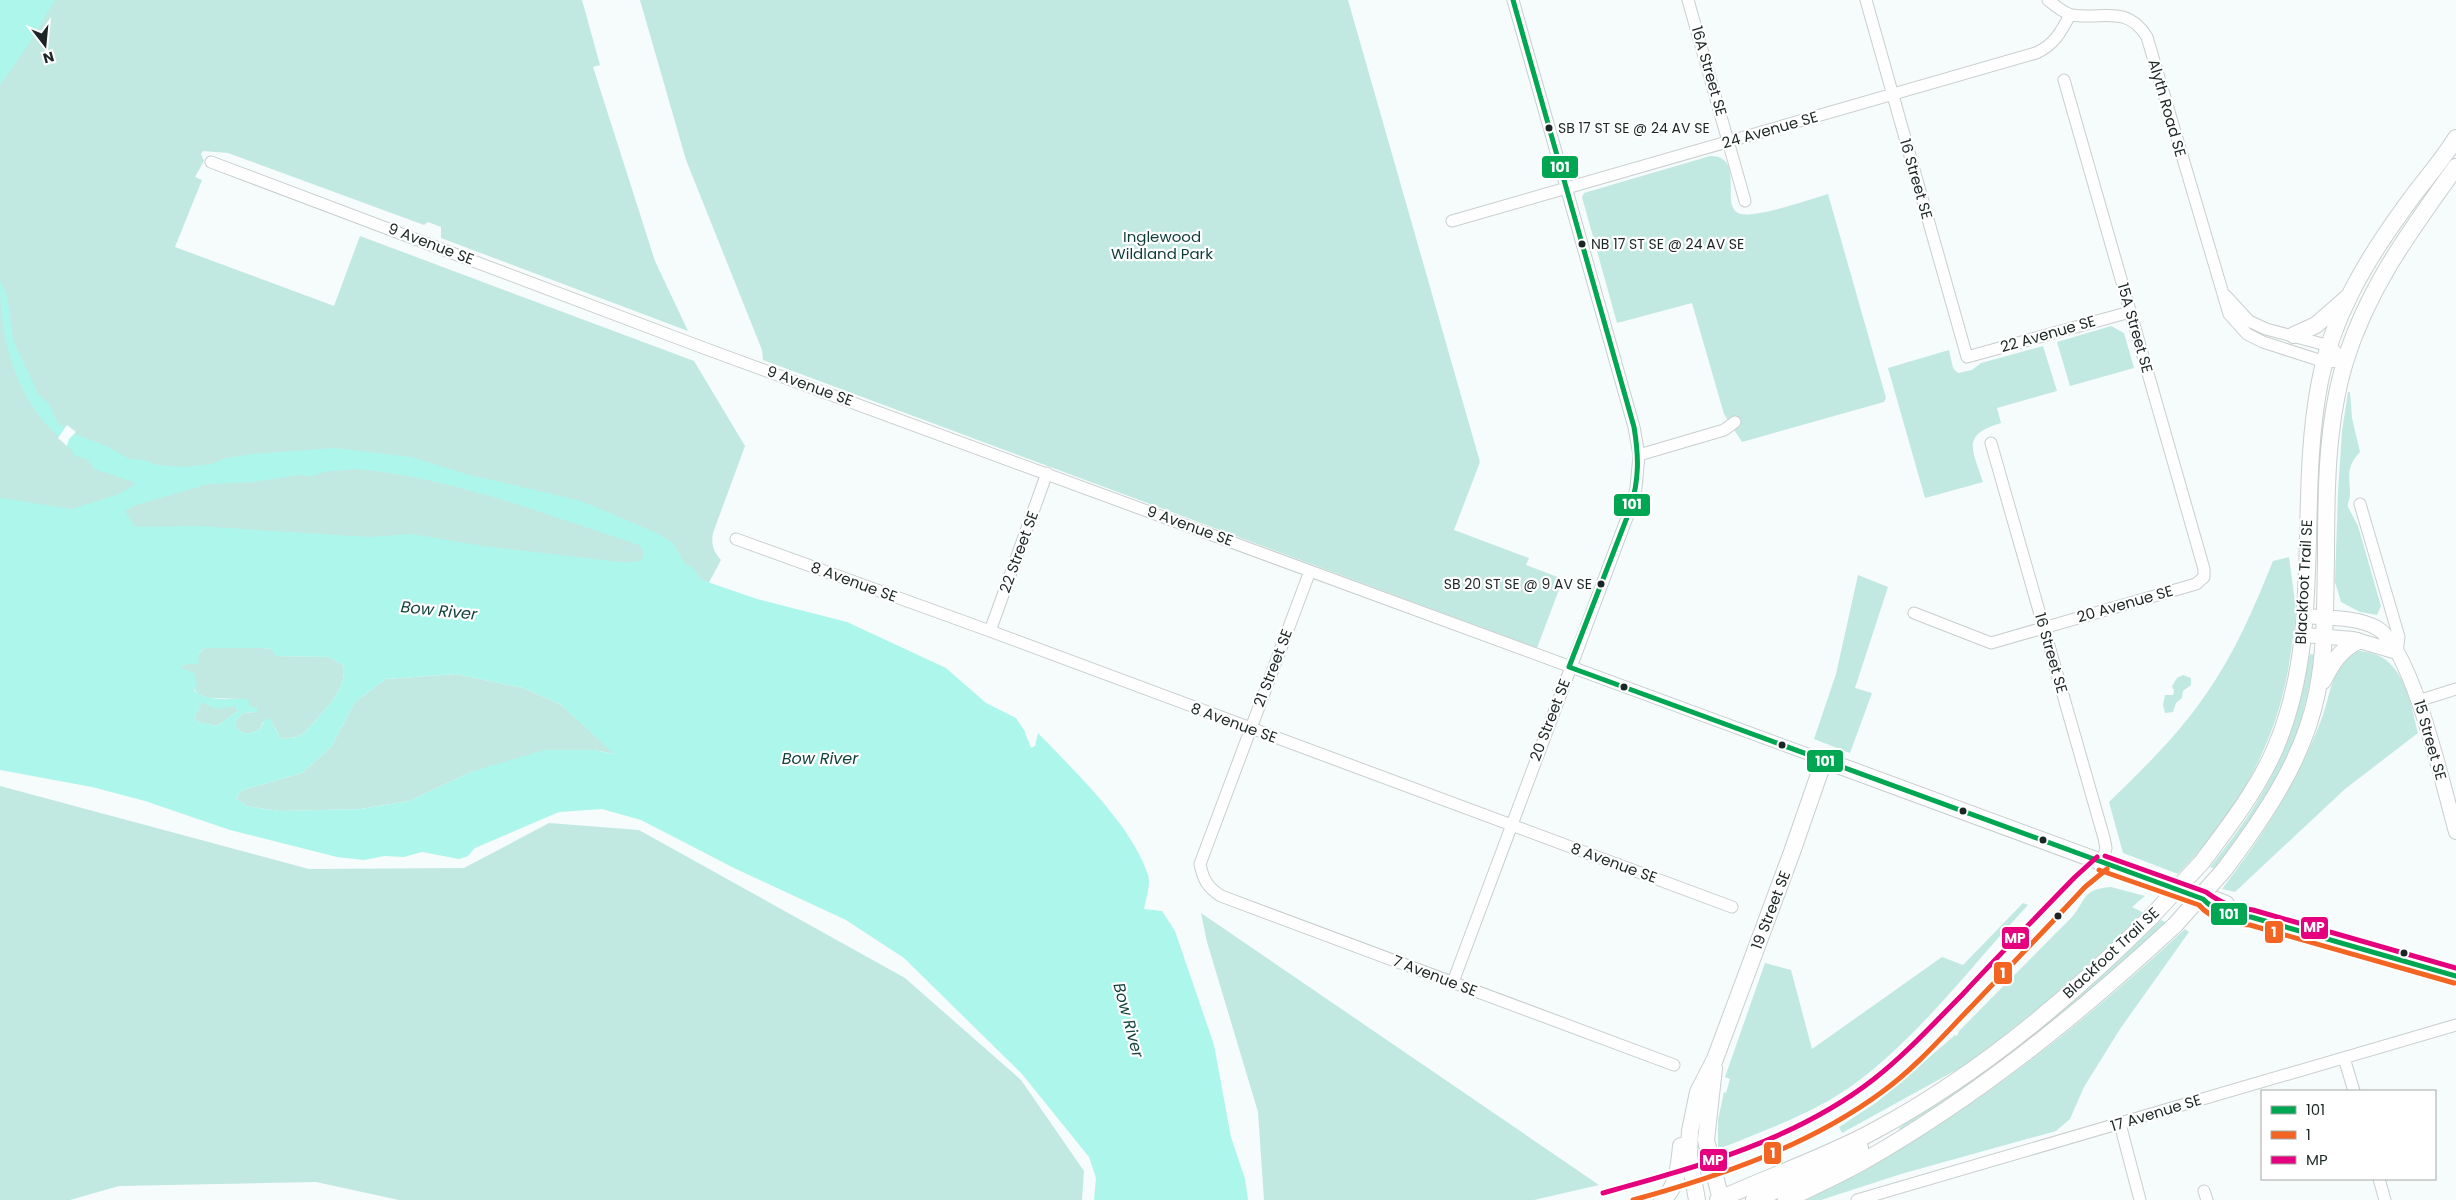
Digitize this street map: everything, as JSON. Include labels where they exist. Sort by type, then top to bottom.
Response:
[{"type":"main road","name":"Blackfoot Trail SE","points":[[1720,1200],[1874,1131],[1948,1087],[2050,1010],[2111,957],[2202,862],[2240,811],[2259,781],[2275,748],[2295,684],[2306,616],[2311,448],[2320,381],[2330,346],[2348,296],[2401,211],[2456,138]]},
{"type":"main road","name":"Blackfoot Trail SE","points":[[1786,1200],[1863,1161],[1990,1079],[2086,1006],[2175,925],[2224,870],[2260,821],[2278,792],[2307,728],[2318,692],[2326,618],[2326,515],[2329,449],[2346,362],[2374,289],[2405,240],[2456,167]]},
{"type":"main road","points":[[2294,335],[2316,325],[2348,296]]},
{"type":"main road","points":[[2318,692],[2338,655],[2358,640]]},
{"type":"main road","name":"9 Avenue SE","points":[[1824,760],[2169,887]]},
{"type":"main road","name":"19 Street SE","points":[[1697,1200],[1691,1175],[1689,1145],[1698,1092],[1715,1058],[1792,852],[1824,760]]},
{"type":"main road","points":[[2251,916],[2456,976]]},
{"type":"main road","name":"19 Street SE","points":[[1715,1058],[1706,1140],[1720,1200]]},
{"type":"main road","points":[[1662,1200],[1672,1188],[1675,1180],[1686,1118],[1698,1092]]},
{"type":"main road","points":[[1754,1200],[1818,1172],[1857,1150],[1920,1104]]},
{"type":"street","name":"20 Street SE","points":[[1453,982],[1569,668],[1631,507],[1636,488],[1639,455],[1624,387],[1513,0]]},
{"type":"street","name":"16A Street SE","points":[[1688,0],[1745,201]]},
{"type":"street","name":"16 Street SE","points":[[1866,0],[1966,357]]},
{"type":"street","points":[[2048,0],[2070,15]]},
{"type":"street","name":"24 Avenue SE","points":[[1452,221],[2036,54],[2047,48],[2055,40],[2070,15]]},
{"type":"street","name":"Alyth Road SE","points":[[2070,15],[2116,15],[2128,18],[2140,27],[2147,37],[2219,286],[2229,314],[2246,334],[2262,342],[2325,362],[2346,362]]},
{"type":"street","name":"15A Street SE","points":[[2064,80],[2204,569],[2204,577]]},
{"type":"street","name":"9 Avenue SE","points":[[211,162],[1569,668],[1824,760]]},
{"type":"street","name":"Alyth Road SE","points":[[2219,286],[2248,321],[2266,329],[2330,346],[2346,362]]},
{"type":"street","name":"22 Avenue SE","points":[[1966,357],[2130,312]]},
{"type":"street","points":[[1639,455],[1724,430],[1735,422]]},
{"type":"street","name":"16 Street SE","points":[[1991,443],[2104,838],[2106,848],[2102,862]]},
{"type":"street","name":"22 Street SE","points":[[990,631],[1047,473]]},
{"type":"street","name":"15 Street SE","points":[[2360,504],[2399,637],[2397,652]]},
{"type":"street","name":"8 Avenue SE","points":[[736,539],[990,631],[1732,907]]},
{"type":"street","name":"21 Street SE","points":[[1202,878],[1200,864],[1310,571]]},
{"type":"street","name":"20 Avenue SE","points":[[1914,613],[1991,643],[2196,584],[2204,577]]},
{"type":"street","name":"15 Street SE","points":[[2306,616],[2358,622],[2376,627],[2387,634],[2405,662],[2418,700],[2456,832]]},
{"type":"street","points":[[2304,635],[2358,640],[2397,652]]},
{"type":"street","points":[[2418,700],[2456,689]]},
{"type":"street","name":"7 Avenue SE","points":[[1202,878],[1211,890],[1221,896],[1674,1065]]},
{"type":"street","name":"17 Avenue SE","points":[[1857,1200],[2456,1025]]},
{"type":"street","points":[[2344,1058],[2354,1090]]},
{"type":"street","points":[[2120,1124],[2140,1200]]},
{"type":"street","points":[[2379,1180],[2385,1200]]},
{"type":"green space","points":[[0,0],[582,0],[600,65],[593,67],[655,261],[688,331],[441,238],[441,227],[428,222],[424,225],[228,153],[203,151],[201,154],[204,161],[195,177],[202,180],[175,247],[334,306],[360,236],[694,361],[745,446],[713,533],[713,548],[721,560],[706,588],[0,526]]},
{"type":"green space","name":"Inglewood Wildland Park","points":[[640,0],[1348,0],[1480,462],[1454,530],[1529,558],[1526,565],[1563,579],[1537,648],[763,360],[762,350],[686,160]]},
{"type":"green space","points":[[1710,156],[1721,158],[1727,164],[1731,181],[1731,200],[1733,208],[1738,213],[1755,214],[1828,194],[1886,398],[1884,402],[1742,442],[1724,414],[1692,303],[1617,323],[1582,197],[1584,193]]},
{"type":"green space","points":[[2111,326],[2124,333],[2134,368],[2070,386],[2057,342]]},
{"type":"green space","points":[[2043,346],[2057,391],[1997,408],[2001,423],[1979,433],[1973,445],[1973,452],[1983,482],[1925,498],[1888,368],[1949,350],[1953,368],[1958,373],[1972,370],[1981,363]]},
{"type":"green space","points":[[2348,392],[2350,392],[2352,418],[2360,452],[2350,468],[2348,507],[2358,526],[2381,606],[2377,615],[2360,612],[2341,602],[2335,582],[2342,431]]},
{"type":"green space","points":[[2289,557],[2295,608],[2291,651],[2285,683],[2277,714],[2266,743],[2238,799],[2200,850],[2178,874],[2123,853],[2109,802],[2159,752],[2194,711],[2215,681],[2234,648],[2251,614],[2273,561]]},
{"type":"green space","points":[[1858,575],[1888,587],[1855,688],[1872,693],[1850,753],[1814,739],[1836,674]]},
{"type":"green space","points":[[205,648],[263,648],[271,649],[277,656],[329,657],[343,665],[344,674],[338,692],[332,701],[305,732],[297,737],[281,739],[273,724],[263,722],[257,731],[244,733],[235,727],[236,720],[243,713],[256,712],[240,699],[208,698],[198,694],[179,667],[187,664]]},
{"type":"green space","points":[[2358,651],[2373,653],[2385,659],[2394,668],[2402,679],[2407,692],[2418,733],[2345,789],[2235,892],[2222,889],[2266,827],[2292,784],[2314,738],[2334,678],[2343,662]]},
{"type":"green space","points":[[2310,654],[2315,655],[2309,688],[2290,753],[2283,768],[2268,794],[2217,869],[2210,867],[2249,814],[2274,772],[2289,732]]},
{"type":"green space","points":[[456,674],[523,688],[560,704],[615,754],[594,750],[471,772],[409,801],[360,809],[280,811],[246,806],[236,798],[243,790],[302,773],[331,747],[355,702],[386,679]]},
{"type":"green space","points":[[2183,675],[2191,678],[2191,685],[2183,691],[2182,698],[2176,703],[2173,712],[2165,713],[2163,705],[2165,695],[2173,695],[2172,686],[2177,678]]},
{"type":"green space","points":[[202,701],[210,706],[235,706],[238,711],[217,726],[198,722],[194,719]]},
{"type":"green space","points":[[0,786],[309,869],[464,868],[549,823],[639,830],[905,978],[1021,1080],[1084,1171],[1082,1200],[399,1200],[316,1182],[119,1186],[70,1200],[0,1200]]},
{"type":"green space","points":[[2111,887],[2145,896],[2132,907],[2144,913],[2060,991],[1969,1063],[1842,1133],[1839,1127],[1877,1102],[1955,1035],[1957,1036],[1959,1031],[2072,917],[2086,896],[2095,890]]},
{"type":"green space","points":[[2023,903],[2028,905],[1925,1020],[1904,1042],[1857,1082],[1842,1093],[1792,1119],[1721,1148],[1718,1147],[1718,1120],[1724,1092],[1726,1093],[1730,1079],[1725,1077],[1765,963],[1791,970],[1812,1049],[1942,957],[1963,965]]},
{"type":"green space","points":[[1201,913],[1599,1185],[1534,1200],[1264,1200],[1258,1112],[1207,942]]},
{"type":"green space","points":[[2161,920],[2168,923],[2048,1030],[1902,1132],[1899,1128],[2084,991]]},
{"type":"green space","points":[[2185,929],[2189,932],[2120,1029],[2084,1087],[2070,1119],[2056,1131],[1901,1174],[1821,1200],[1806,1200],[1860,1172],[1910,1142],[2006,1079],[2096,1008]]},
{"type":"water","points":[[0,0],[55,0],[29,44],[0,85]]},
{"type":"water","name":"Bow River","points":[[0,281],[7,296],[13,340],[38,394],[49,404],[57,422],[76,435],[107,446],[129,459],[144,460],[157,465],[183,467],[211,464],[227,458],[253,454],[335,448],[411,457],[466,474],[581,501],[657,533],[673,543],[685,564],[693,568],[702,580],[757,599],[847,622],[946,668],[986,703],[1016,718],[1024,730],[1031,748],[1035,746],[1038,733],[1116,818],[1140,856],[1148,875],[1148,892],[1144,909],[1162,911],[1175,931],[1214,1045],[1231,1137],[1245,1179],[1248,1200],[1094,1200],[1096,1178],[1089,1157],[1022,1074],[904,958],[846,920],[734,868],[641,820],[602,809],[559,812],[475,848],[468,856],[459,859],[422,852],[404,857],[384,856],[364,860],[337,857],[230,830],[145,801],[92,787],[0,770],[0,498],[72,509],[119,494],[137,483],[94,469],[87,459],[75,456],[65,442],[44,422],[33,407],[16,374],[5,338]],"holes":[[[357,469],[429,480],[465,489],[639,545],[644,552],[642,560],[620,562],[483,546],[412,534],[369,537],[197,526],[135,527],[125,511],[133,506],[208,484],[253,482],[298,475],[311,476],[329,471]],[[205,648],[263,648],[271,649],[276,656],[329,657],[343,665],[344,674],[342,683],[332,701],[305,732],[297,737],[281,739],[270,719],[266,718],[260,729],[250,733],[241,732],[235,727],[236,720],[243,713],[257,712],[257,708],[250,706],[248,699],[205,697],[194,690],[197,685],[194,673],[180,667],[187,664],[198,664],[199,653]],[[456,674],[523,688],[560,704],[614,754],[594,750],[544,750],[471,772],[409,801],[360,809],[280,811],[246,806],[236,798],[243,790],[302,773],[331,747],[355,702],[386,679]],[[202,702],[216,709],[234,706],[238,711],[217,726],[198,722],[194,719]]]},
{"type":"pier","points":[[67,425],[76,432],[69,439],[67,446],[58,438]]},
{"type":"tunnel","points":[[2169,887],[2203,899],[2213,899]]},
{"type":"tunnel","points":[[2220,910],[2243,917],[2251,917]]},
{"type":"transit line","name":"101","points":[[1513,0],[1634,427],[1637,448],[1637,477],[1631,507],[1569,667]]},
{"type":"transit line","name":"101","points":[[1569,667],[2203,899],[2208,904],[2225,913],[2251,917],[2456,976]]},
{"type":"transit line","name":"MP","points":[[2105,856],[2206,892],[2222,902],[2239,908],[2253,910],[2456,968]]},
{"type":"transit line","name":"MP","points":[[1603,1193],[1674,1173],[1744,1149],[1812,1119],[1844,1100],[1874,1079],[1908,1049],[2075,877],[2097,857]]},
{"type":"transit line","name":"1","points":[[1633,1200],[1731,1170],[1794,1144],[1854,1111],[1882,1092],[1928,1052],[2085,887],[2107,869]]},
{"type":"transit line","name":"1","points":[[2099,870],[2199,905],[2210,914],[2222,920],[2250,925],[2454,983]]},
{"type":"place","name":"SB 17 ST SE @ 24 AV SE","points":[[1549,128]]},
{"type":"place","name":"NB 17 ST SE @ 24 AV SE","points":[[1582,244]]},
{"type":"place","name":"SB 20 ST SE @ 9 AV SE","points":[[1601,584]]}]
